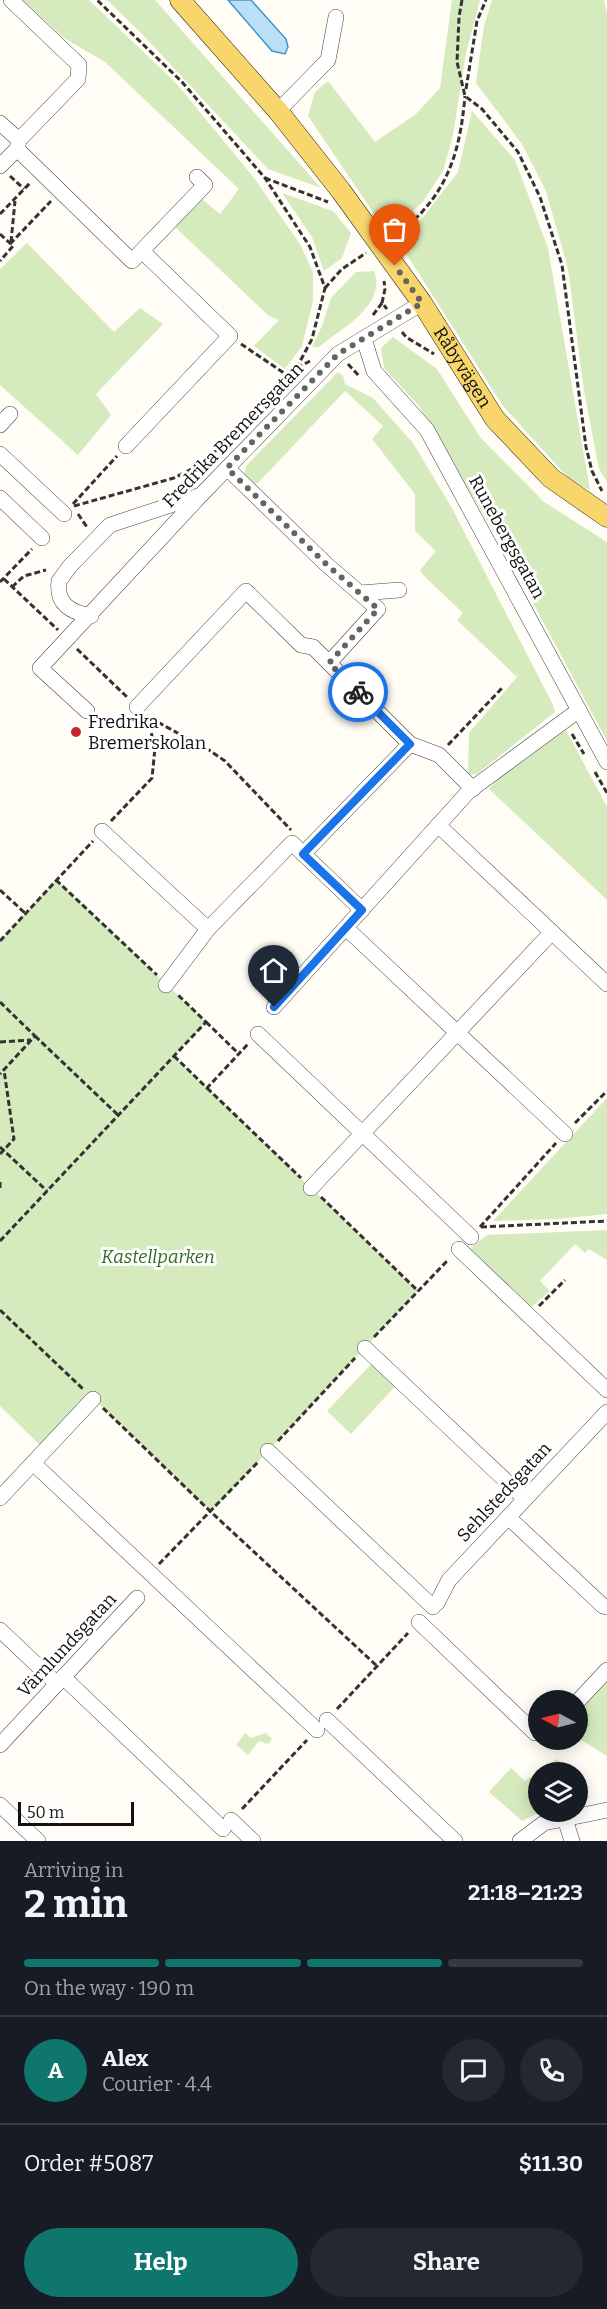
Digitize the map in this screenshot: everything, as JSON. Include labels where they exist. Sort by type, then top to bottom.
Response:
[{"type":"main road","name":"Råbyvägen","points":[[180,0],[278,111],[341,191],[422,303],[495,418],[551,478],[607,517]]},
{"type":"street","points":[[0,166],[78,79],[79,65],[11,0]]},
{"type":"street","points":[[278,111],[328,60],[336,17]]},
{"type":"street","points":[[0,123],[40,172],[132,261],[205,185],[197,177]]},
{"type":"street","points":[[126,446],[230,336],[142,251]]},
{"type":"street","name":"Fredrika Bremersgatan","points":[[87,711],[40,668],[91,616],[201,495],[338,354],[422,303]]},
{"type":"street","name":"Runebergsgatan","points":[[364,339],[374,371],[427,430],[607,762]]},
{"type":"street","points":[[0,454],[64,514]]},
{"type":"street","points":[[227,468],[326,564],[378,609],[329,663]]},
{"type":"street","points":[[91,616],[70,610],[60,597],[58,581],[70,566],[110,525],[201,495]]},
{"type":"street","points":[[0,498],[42,538]]},
{"type":"street","points":[[360,593],[399,590]]},
{"type":"street","points":[[143,712],[246,591],[301,645],[313,647],[410,744],[438,755],[473,789]]},
{"type":"street","points":[[274,1007],[473,789],[579,710]]},
{"type":"street","points":[[166,985],[208,930],[410,744]]},
{"type":"street","points":[[438,825],[607,984]]},
{"type":"street","points":[[102,831],[208,930]]},
{"type":"street","points":[[298,848],[362,910]]},
{"type":"street","points":[[346,928],[565,1134]]},
{"type":"street","points":[[311,1188],[552,932]]},
{"type":"street","points":[[258,1034],[363,1134],[476,1232]]},
{"type":"street","points":[[459,1249],[607,1390]]},
{"type":"street","points":[[364,1348],[525,1499]]},
{"type":"street","points":[[1,1496],[93,1399]]},
{"type":"street","name":"Sehlstedsgatan","points":[[268,1451],[435,1605],[449,1580],[607,1412]]},
{"type":"street","points":[[33,1463],[322,1725],[455,1841]]},
{"type":"street","points":[[508,1517],[603,1606],[607,1607]]},
{"type":"street","name":"Värnlundsgatan","points":[[0,1745],[137,1598]]},
{"type":"street","points":[[419,1622],[528,1725]]},
{"type":"street","points":[[0,1630],[227,1825],[253,1841]]},
{"type":"street","points":[[588,1690],[607,1670]]},
{"type":"street","points":[[0,1805],[38,1841]]},
{"type":"street","points":[[588,1814],[607,1810]]},
{"type":"street","points":[[520,1841],[544,1823],[549,1822]]},
{"type":"street","points":[[566,1822],[572,1841]]},
{"type":"path","points":[[462,0],[457,62],[465,96],[482,109],[518,152],[540,197],[562,265],[586,447],[592,471],[607,497]]},
{"type":"path","points":[[390,236],[421,213],[447,177],[462,132],[465,96],[477,21],[486,0]]},
{"type":"path","points":[[0,166],[24,189]]},
{"type":"path","points":[[0,214],[40,172]]},
{"type":"path","points":[[265,178],[334,205]]},
{"type":"path","points":[[10,244],[61,191]]},
{"type":"path","points":[[10,244],[15,199]]},
{"type":"path","points":[[0,234],[13,246],[0,261]]},
{"type":"path","points":[[326,288],[342,269],[366,253]]},
{"type":"path","points":[[365,321],[382,303],[384,279]]},
{"type":"path","points":[[382,303],[406,337],[441,358]]},
{"type":"path","points":[[230,336],[287,375]]},
{"type":"path","points":[[338,354],[363,381]]},
{"type":"path","points":[[296,369],[317,357]]},
{"type":"path","points":[[84,530],[88,525],[71,507],[126,446]]},
{"type":"path","points":[[12,587],[24,576],[46,570]]},
{"type":"path","points":[[3,579],[143,712],[174,733],[225,761],[291,830],[298,848]]},
{"type":"path","points":[[438,755],[503,687]]},
{"type":"path","points":[[0,941],[152,778],[155,748],[143,712]]},
{"type":"path","points":[[566,720],[586,757]]},
{"type":"path","points":[[591,766],[607,793]]},
{"type":"path","points":[[56,880],[239,1053]]},
{"type":"path","points":[[0,890],[25,914]]},
{"type":"path","points":[[0,1002],[118,1115]]},
{"type":"path","points":[[0,1240],[206,1022]]},
{"type":"path","points":[[174,1056],[207,1088],[258,1034]]},
{"type":"path","points":[[0,1074],[35,1036]]},
{"type":"path","points":[[0,1042],[31,1041]]},
{"type":"path","points":[[0,1154],[14,1139],[4,1070]]},
{"type":"path","points":[[0,1147],[47,1191]]},
{"type":"path","points":[[0,1182],[0,1190]]},
{"type":"path","points":[[476,1232],[607,1221]]},
{"type":"path","points":[[529,1316],[565,1280]]},
{"type":"path","points":[[0,1310],[211,1512],[377,1666]]},
{"type":"green space","points":[[23,0],[89,0],[176,83],[254,178],[300,244],[313,272],[313,301],[302,346],[285,369],[254,346],[279,320],[269,316],[175,227],[202,199],[220,214],[239,189],[105,62],[64,38]]},
{"type":"green space","points":[[107,0],[155,0],[321,188],[268,169],[143,35]]},
{"type":"green space","points":[[452,0],[480,0],[466,53],[453,135],[443,171],[422,203],[407,215],[391,214],[377,218],[308,116],[315,92],[328,81],[375,142],[416,114],[440,88]]},
{"type":"green space","points":[[492,0],[604,0],[607,14],[607,482],[599,469],[584,391],[568,269],[546,191],[522,144],[476,83],[484,26]]},
{"type":"green space","points":[[472,111],[515,160],[548,248],[590,490],[572,482],[503,406],[407,255],[414,229],[458,172]]},
{"type":"green space","points":[[282,193],[333,211],[351,233],[342,258],[324,271],[312,237]]},
{"type":"green space","points":[[27,243],[114,332],[140,308],[163,324],[96,394],[111,415],[78,455],[0,385],[0,269]]},
{"type":"green space","points":[[374,271],[376,283],[374,295],[360,315],[319,347],[312,347],[331,298],[356,272]]},
{"type":"green space","points":[[393,337],[437,369],[480,437],[544,502],[607,542],[607,741],[503,547],[419,406],[384,368],[381,348]]},
{"type":"green space","points":[[338,372],[343,376],[345,384],[373,398],[413,443],[453,510],[553,705],[555,712],[477,774],[468,775],[469,733],[517,677],[457,620],[463,613],[420,570],[436,551],[415,531],[415,494],[372,439],[383,426],[345,391],[258,483],[253,484],[244,475],[246,466]]},
{"type":"green space","points":[[566,730],[607,807],[607,900],[489,789],[500,776]]},
{"type":"green space","name":"Kastellparken","points":[[56,880],[206,1022],[174,1056],[418,1291],[211,1512],[94,1399],[45,1450],[0,1406],[0,941]]},
{"type":"green space","points":[[607,1098],[607,1214],[557,1219],[493,1221]]},
{"type":"green space","points":[[607,1230],[607,1260],[589,1249],[585,1253],[575,1244],[540,1281],[550,1291],[529,1309],[469,1249],[487,1235]]},
{"type":"green space","points":[[376,1359],[400,1381],[351,1434],[327,1411]]},
{"type":"green space","points":[[607,1679],[607,1756],[588,1744],[588,1702]]},
{"type":"green space","points":[[245,1733],[251,1738],[266,1733],[272,1739],[268,1744],[259,1741],[248,1755],[236,1745]]},
{"type":"green space","points":[[511,1768],[525,1781],[528,1779],[528,1818],[522,1821],[489,1792]]},
{"type":"water","points":[[228,0],[251,0],[286,39],[288,47],[285,54],[272,51]]},
{"type":"way so far","points":[[358,692],[329,663],[378,609],[326,564],[227,468],[338,354],[422,303],[395,266]]},
{"type":"place","name":"Fredrika Bremerskolan","points":[[76,732]]},
{"type":"route","points":[[274,1007],[362,910],[303,854],[410,744],[358,692]]}]
